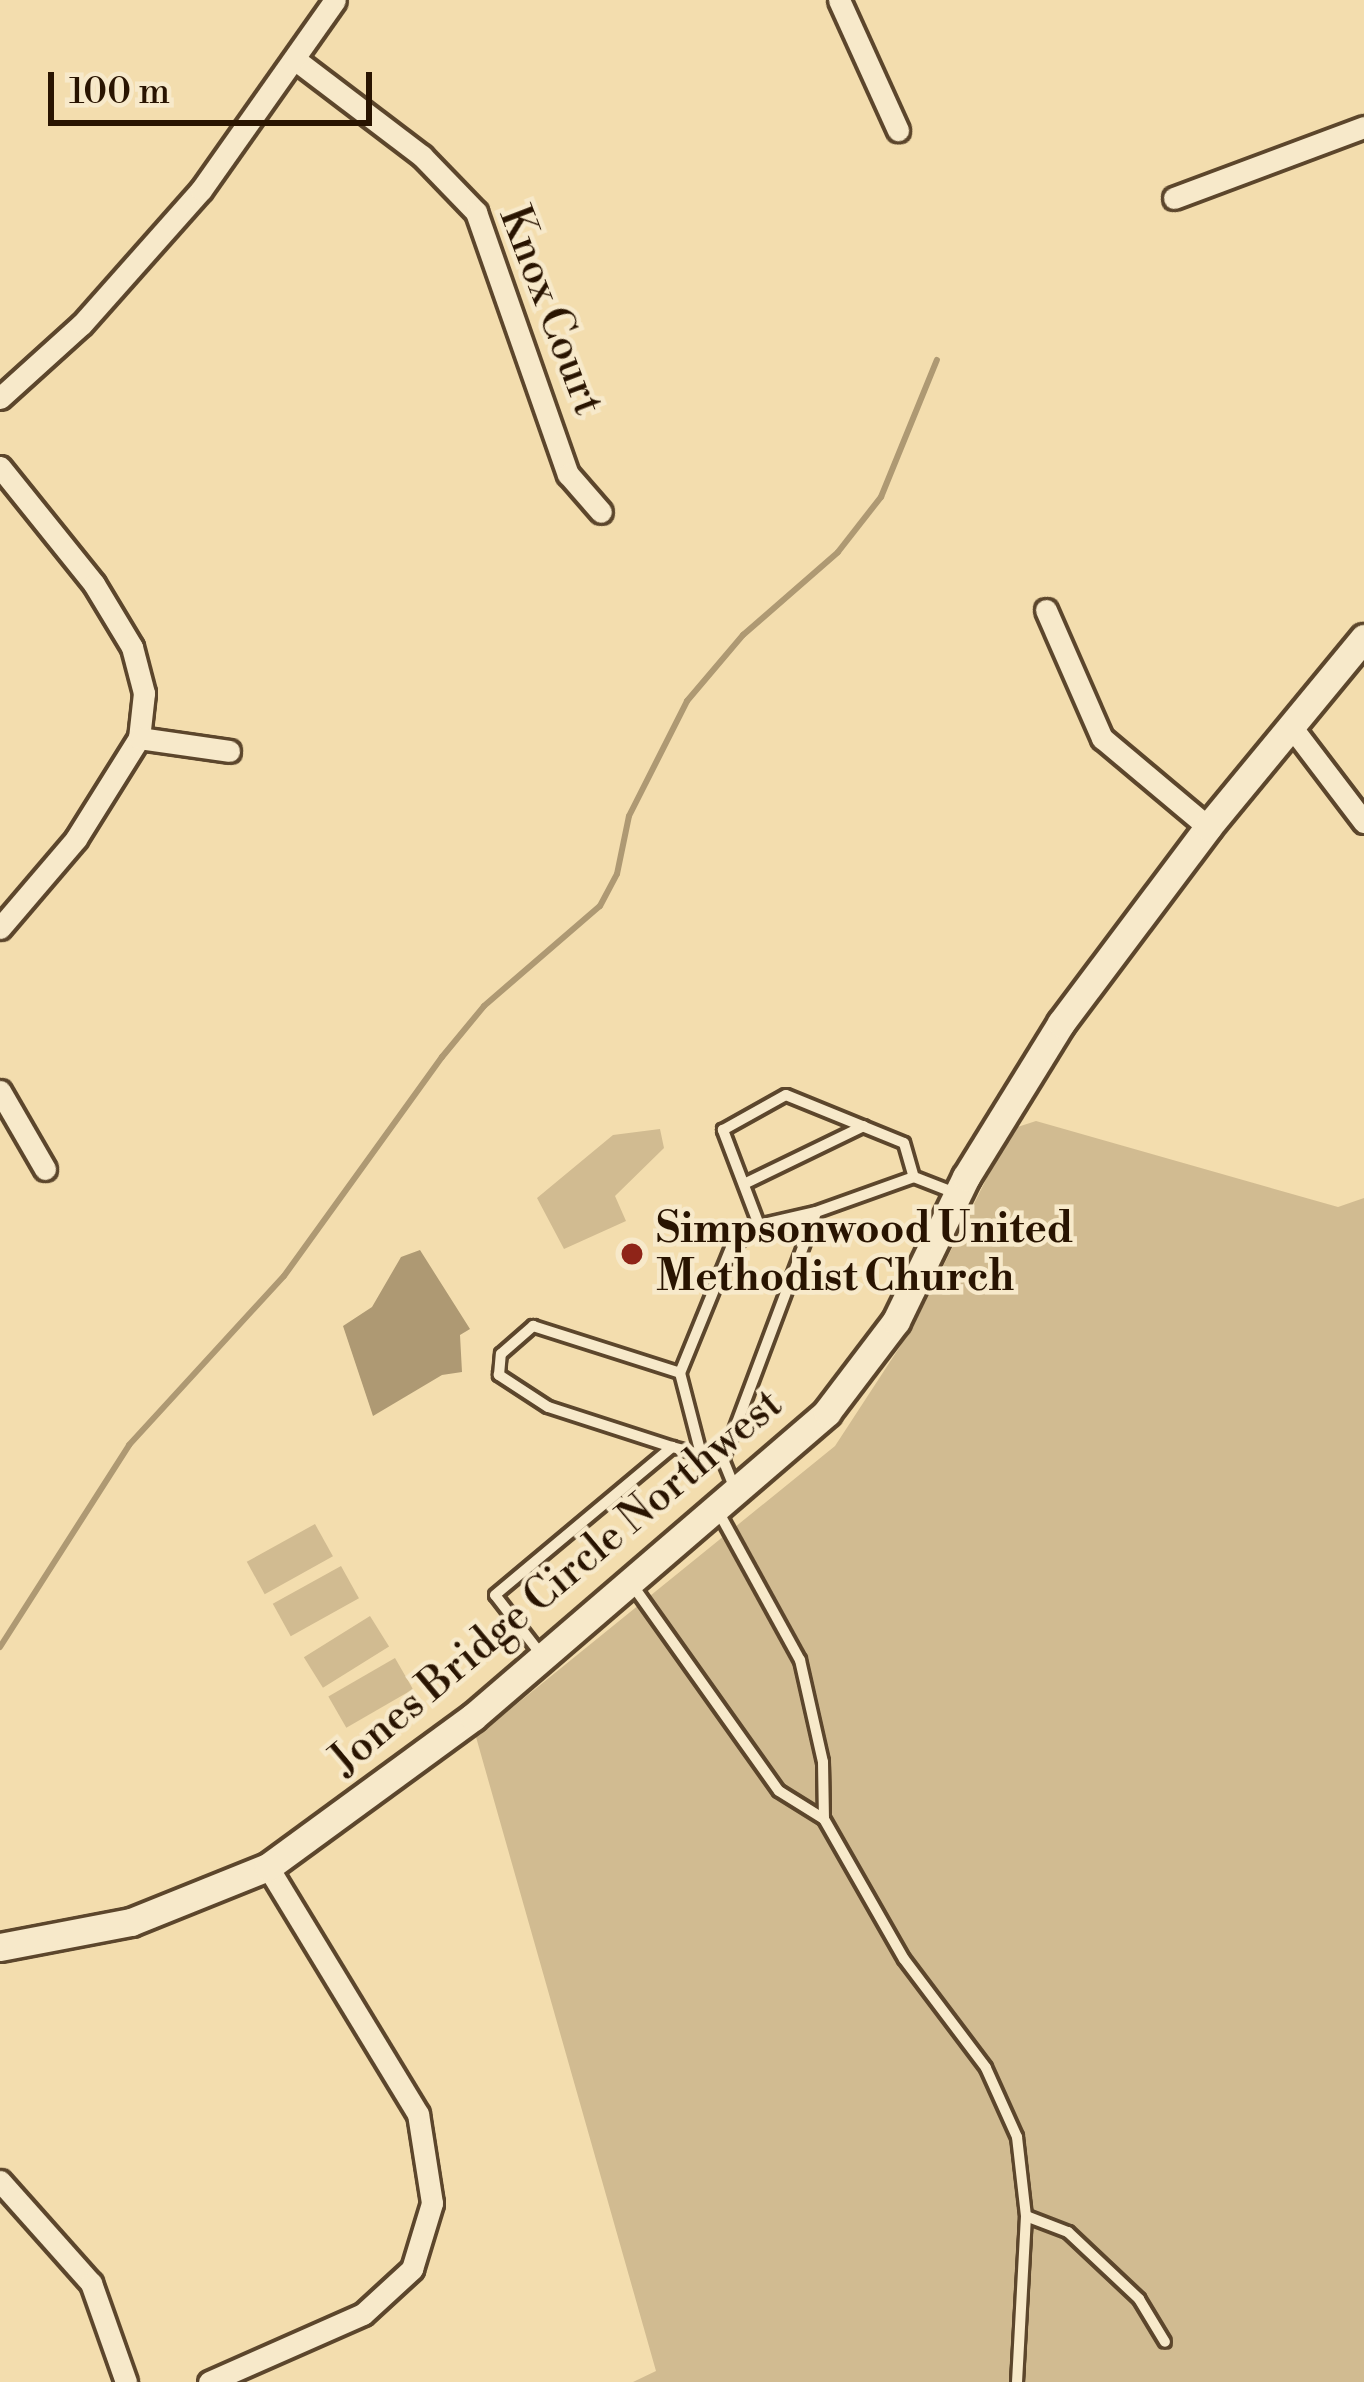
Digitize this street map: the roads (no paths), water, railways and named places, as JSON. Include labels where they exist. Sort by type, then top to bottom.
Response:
[{"type":"street","points":[[0,398],[82,324],[201,190],[297,61],[335,0]]},
{"type":"street","points":[[839,0],[898,130]]},
{"type":"street","name":"Knox Court","points":[[297,61],[422,156],[476,212],[568,474],[601,512]]},
{"type":"street","points":[[1174,198],[1364,127]]},
{"type":"street","points":[[0,467],[94,584],[132,647],[144,694],[140,738],[76,839],[0,928]]},
{"type":"street","points":[[1046,610],[1102,738],[1208,827]]},
{"type":"street","name":"Jones Bridge Circle Northwest","points":[[0,1947],[131,1922],[268,1867],[543,1657],[728,1503],[827,1412],[896,1321],[958,1194],[1061,1023],[1208,827],[1364,638]]},
{"type":"street","points":[[1290,725],[1364,821]]},
{"type":"street","points":[[140,738],[229,751]]},
{"type":"street","points":[[0,1091],[45,1169]]},
{"type":"street","points":[[209,2382],[363,2314],[412,2269],[432,2203],[418,2114],[268,1867]]},
{"type":"street","points":[[0,2181],[91,2283],[126,2382]]},
{"type":"lane","points":[[759,1225],[723,1130],[786,1095],[904,1142],[914,1177]]},
{"type":"lane","points":[[744,1184],[864,1126]]},
{"type":"lane","points":[[701,1454],[680,1373],[731,1248],[759,1225],[816,1212],[914,1177],[958,1194]]},
{"type":"lane","points":[[816,1212],[724,1460],[728,1503],[800,1660],[823,1762],[824,1819]]},
{"type":"lane","points":[[680,1373],[533,1326],[501,1354],[499,1375],[548,1407],[724,1460]]},
{"type":"lane","points":[[543,1657],[495,1594],[672,1447]]},
{"type":"lane","points":[[631,1582],[779,1791],[824,1819],[904,1959],[986,2068],[1017,2137],[1026,2216],[1017,2382]]},
{"type":"lane","points":[[1026,2216],[1068,2232],[1139,2299],[1166,2342]]},
{"type":"waterway","points":[[0,1647],[129,1445],[284,1276],[442,1057],[484,1006],[600,906],[617,874],[629,816],[687,701],[743,635],[838,552],[881,497],[937,360]]},
{"type":"place","name":"Simpsonwood United Methodist Church","points":[[632,1254]]}]
